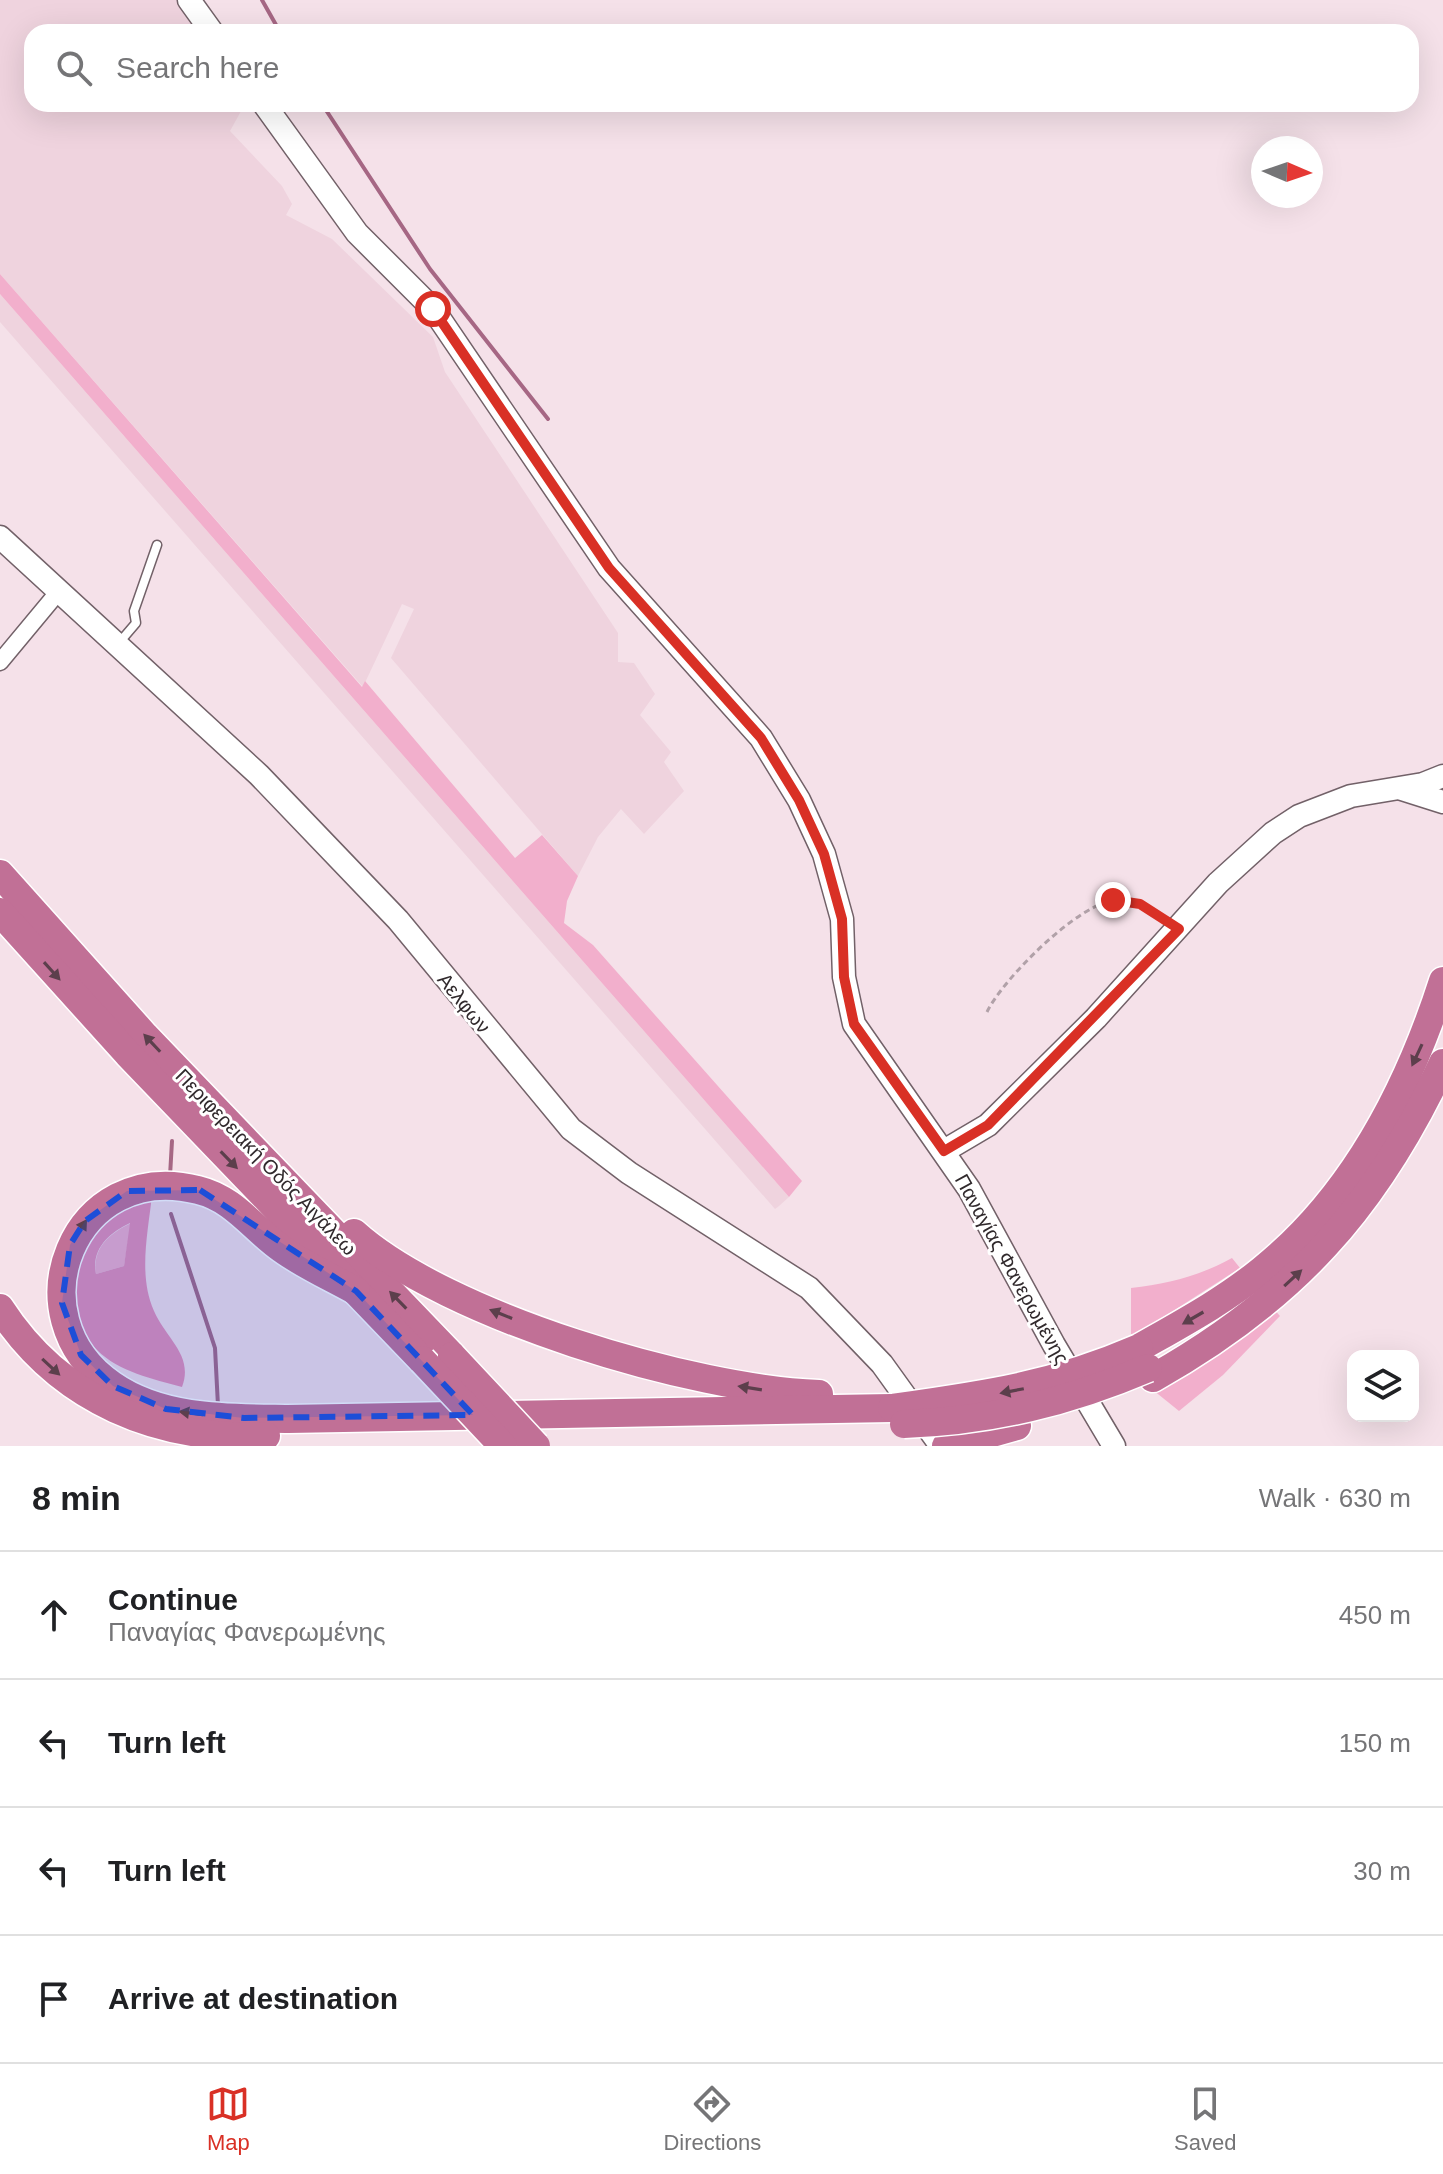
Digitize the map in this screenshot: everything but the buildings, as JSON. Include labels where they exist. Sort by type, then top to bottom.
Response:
[{"type":"highway","name":"Περιφερειακή Οδός Αιγάλεω","points":[[0,874],[134,1024],[536,1446]]},
{"type":"highway","name":"Περιφερειακή Οδός Αιγάλεω","points":[[0,912],[128,1054],[503,1446]]},
{"type":"highway","points":[[944,1446],[1092,1403],[1146,1365],[1290,1246],[1351,1173],[1397,1099],[1423,1042],[1443,981]]},
{"type":"highway","points":[[356,1291],[281,1249],[242,1213],[223,1201],[200,1190],[148,1187],[127,1191],[107,1202],[85,1221],[70,1245],[63,1271],[62,1303],[81,1355],[99,1375],[140,1400],[166,1409],[198,1414],[288,1419],[893,1410],[1015,1413],[1100,1388],[1232,1326],[1278,1293],[1333,1241],[1372,1190],[1421,1110],[1443,1063]]},
{"type":"highway","points":[[298,1197],[336,1216],[384,1257],[524,1324],[707,1380],[893,1410]]},
{"type":"highway","points":[[0,1308],[31,1348],[62,1377],[92,1398],[144,1423],[202,1436],[778,1431],[1146,1365]]},
{"type":"street","points":[[189,0],[206,24]]},
{"type":"street","name":"Παναγίας Φανερωμένης","points":[[270,112],[357,233],[433,309],[609,568],[761,738],[799,800],[824,854],[842,919],[844,977],[854,1024],[944,1151],[1114,1446]]},
{"type":"street","name":"Αελφων","points":[[0,537],[259,775],[398,920],[571,1129],[629,1173],[809,1288],[882,1364],[944,1446]]},
{"type":"street","points":[[0,662],[59,591]]},
{"type":"street","points":[[944,1151],[988,1125],[1179,929],[1218,883],[1273,833],[1299,816],[1339,800],[1436,781]]},
{"type":"street","points":[[1401,789],[1443,802]]},
{"type":"lane","points":[[117,645],[136,623],[134,611],[157,545]]},
{"type":"path","points":[[987,1012],[1009,977],[1100,904],[1127,900],[1179,929]]},
{"type":"highlighted area","points":[[200,1190],[356,1291],[473,1415],[244,1418],[166,1409],[113,1386],[81,1355],[62,1303],[70,1245],[85,1221],[127,1191]]},
{"type":"shaded area","points":[[0,0],[178,0],[195,24],[24,24],[24,112],[241,112],[230,131],[282,186],[292,204],[286,215],[332,239],[433,337],[445,372],[618,633],[618,662],[634,663],[655,694],[640,715],[671,752],[664,762],[684,791],[644,834],[621,809],[598,837],[578,876],[391,658],[414,609],[402,604],[363,687],[0,274]]},
{"type":"shaded area","points":[[0,274],[362,687],[365,681],[515,858],[542,835],[578,876],[567,901],[564,923],[593,945],[802,1181],[789,1197],[0,294]]},
{"type":"shaded area","points":[[0,294],[789,1197],[779,1206],[775,1209],[0,322]]},
{"type":"shaded area","points":[[152,1195],[146,1283],[154,1311],[182,1356],[185,1376],[182,1387],[137,1374],[106,1358],[85,1335],[75,1300],[79,1263],[95,1230],[111,1212]],"holes":[[[130,1223],[124,1266],[96,1274],[96,1257],[103,1243]]]},
{"type":"shaded area","points":[[131,1223],[124,1266],[96,1274],[97,1257],[104,1243]]},
{"type":"shaded area","points":[[1232,1258],[1240,1268],[1131,1338],[1131,1288],[1183,1278]]},
{"type":"shaded area","points":[[1273,1308],[1280,1316],[1223,1375],[1179,1411],[1153,1390]]},
{"type":"waterway","points":[[262,0],[276,24]]},
{"type":"waterway","points":[[327,112],[430,269],[548,419]]},
{"type":"waterway","points":[[170,1176],[172,1141]]},
{"type":"waterway","points":[[171,1214],[215,1348],[218,1406]]},
{"type":"route","points":[[433,309],[609,568],[761,738],[799,800],[824,854],[842,919],[844,977],[854,1024],[907,1103],[944,1151],[988,1125],[1096,1018],[1179,929],[1140,904],[1113,900]]}]
